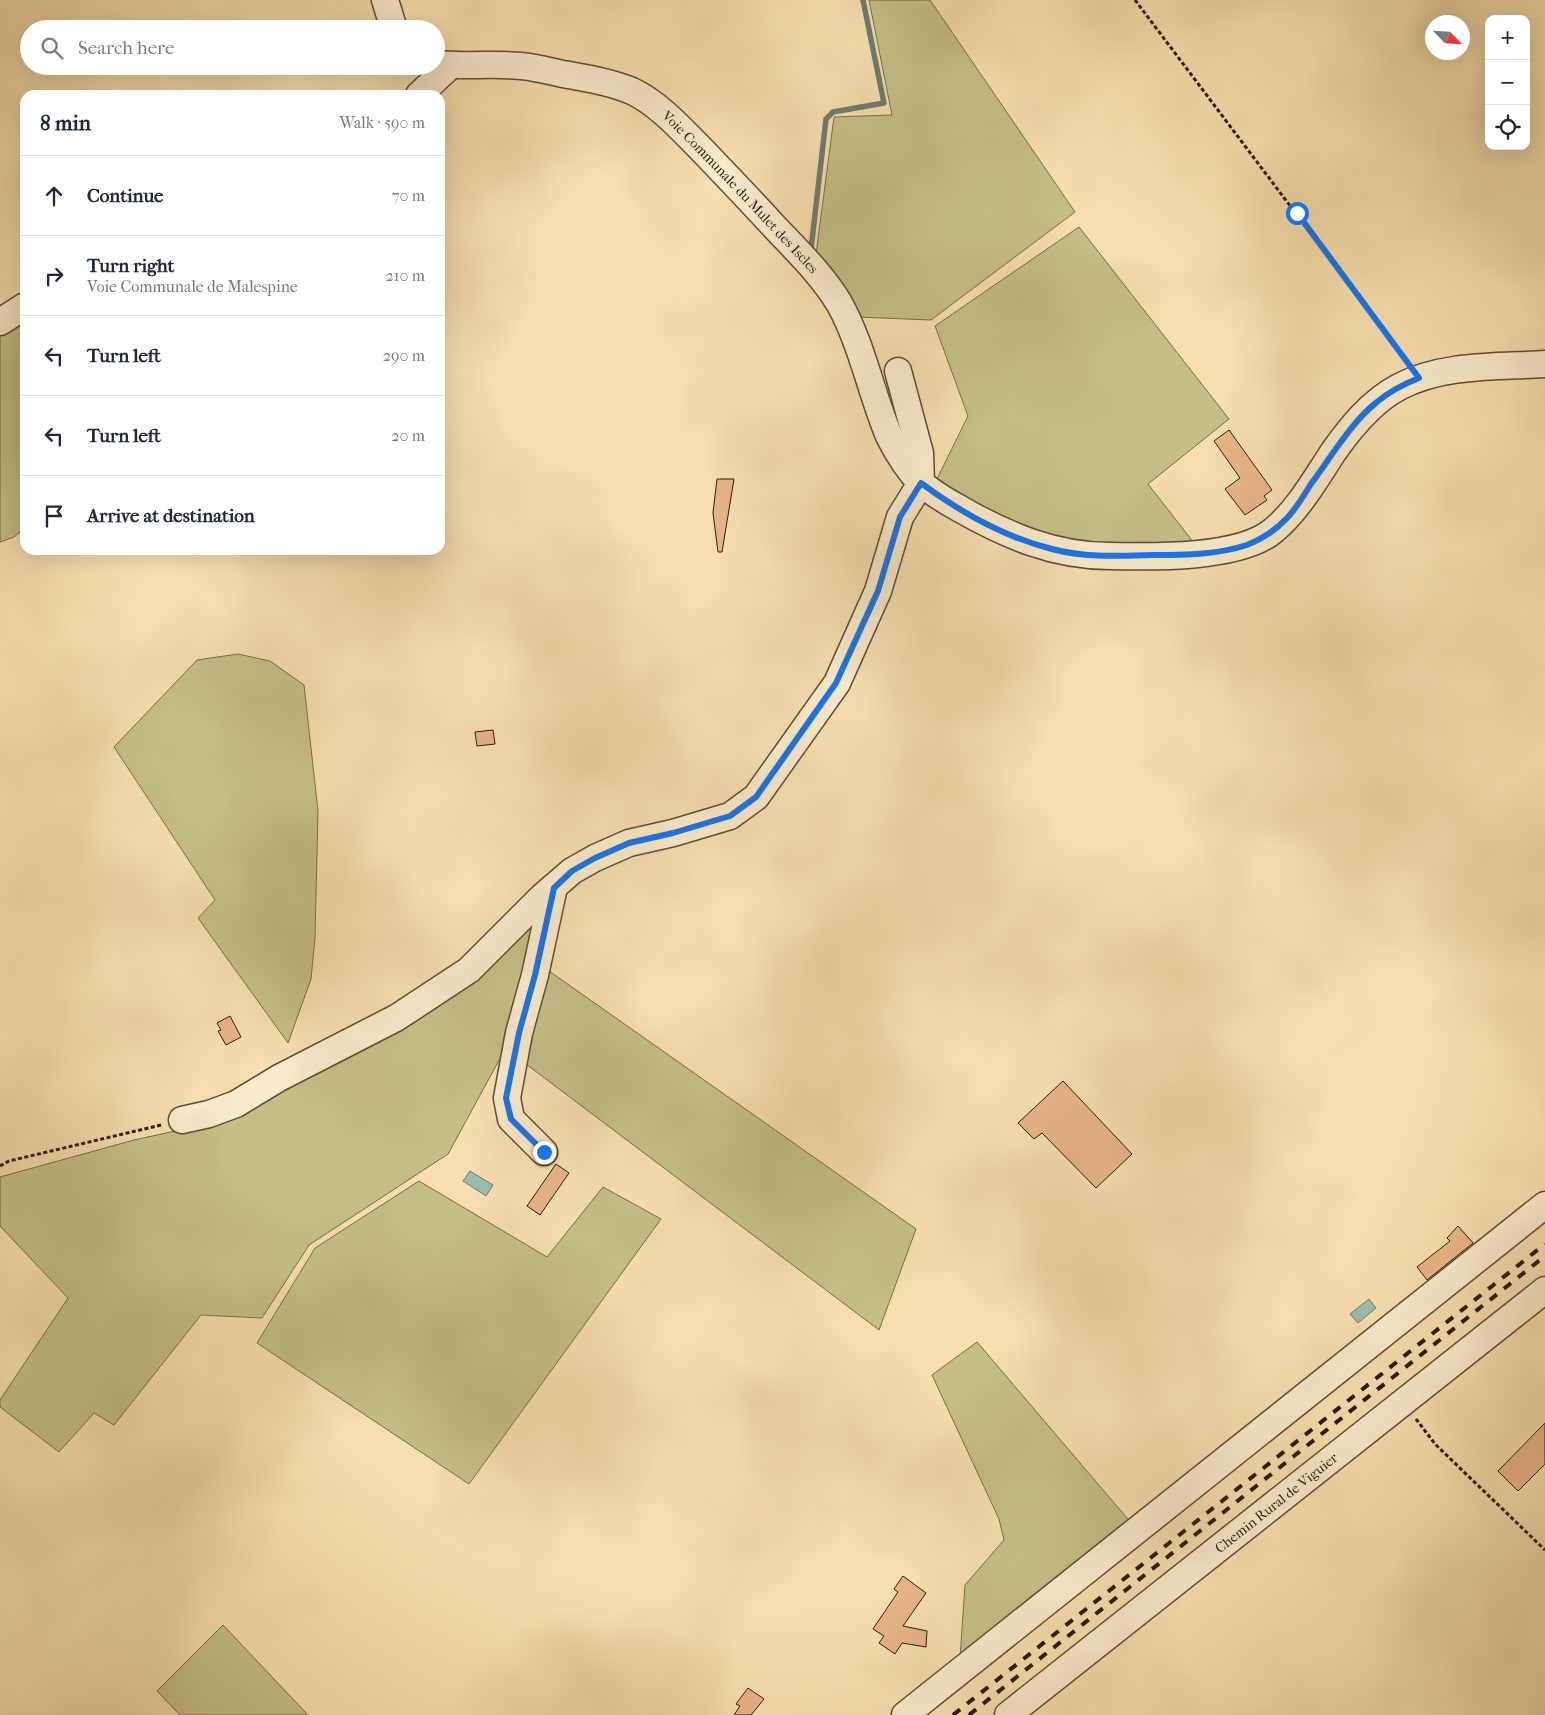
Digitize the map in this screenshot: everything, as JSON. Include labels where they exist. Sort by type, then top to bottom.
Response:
[{"type":"street","points":[[385,0],[391,20]]},
{"type":"street","name":"Voie Communale du Mulet des Iscles","points":[[445,64],[523,66],[612,84],[633,92],[673,120],[825,282],[840,305],[851,329],[890,438],[904,463],[921,483],[943,499],[995,529],[1024,541],[1052,549],[1108,556],[1196,554],[1222,551],[1247,544],[1270,534],[1288,517],[1338,445],[1375,403],[1396,388],[1419,378],[1443,371],[1545,364]]},
{"type":"street","points":[[423,90],[435,75]]},
{"type":"street","points":[[0,322],[20,309]]},
{"type":"street","points":[[182,1120],[209,1114],[236,1104],[279,1078],[396,1018],[469,970],[542,897],[572,871],[603,854],[629,843],[673,833],[730,816],[756,797],[836,683],[878,591],[900,517],[921,483],[920,453],[898,371]]},
{"type":"street","points":[[544,1152],[511,1119],[506,1098],[519,1033],[535,975],[554,888]]},
{"type":"street","points":[[905,1715],[1545,1205]]},
{"type":"street","name":"Chemin Rural de Viguier","points":[[1008,1715],[1545,1290]]},
{"type":"path","points":[[1135,0],[1419,378]]},
{"type":"path","points":[[0,1166],[9,1162],[182,1120]]},
{"type":"path","points":[[1407,1398],[1414,1417],[1435,1444],[1545,1550]]},
{"type":"shaded area","points":[[869,0],[930,0],[1075,212],[931,320],[858,317],[845,288],[816,254],[834,117],[892,115]]},
{"type":"shaded area","points":[[1079,227],[1229,419],[1148,484],[1194,543],[1088,549],[1043,538],[935,483],[968,416],[935,326]]},
{"type":"shaded area","points":[[20,325],[20,532],[14,537],[0,542],[0,336]]},
{"type":"shaded area","points":[[238,654],[270,661],[304,685],[318,811],[315,938],[311,979],[288,1043],[198,918],[215,900],[114,747],[197,660]]},
{"type":"shaded area","points":[[542,912],[503,1053],[448,1154],[309,1245],[262,1318],[201,1315],[114,1425],[94,1413],[59,1452],[0,1407],[0,1400],[68,1298],[0,1226],[0,1177],[134,1140],[235,1118]]},
{"type":"shaded area","points":[[549,971],[916,1229],[879,1330],[518,1058]]},
{"type":"shaded area","points":[[470,1171],[493,1185],[486,1196],[463,1181]]},
{"type":"shaded area","points":[[419,1181],[547,1257],[603,1187],[661,1219],[469,1484],[257,1343],[315,1248]]},
{"type":"shaded area","points":[[1369,1299],[1376,1308],[1358,1323],[1350,1314]]},
{"type":"shaded area","points":[[977,1342],[1132,1524],[960,1658],[965,1585],[1004,1540],[999,1519],[932,1375]]},
{"type":"shaded area","points":[[223,1625],[308,1715],[180,1715],[157,1691]]},
{"type":"building","points":[[1229,430],[1272,490],[1264,496],[1267,500],[1245,515],[1225,489],[1240,478],[1214,441]]},
{"type":"building","points":[[717,479],[734,479],[722,552],[718,552],[713,513]]},
{"type":"building","points":[[493,730],[495,744],[477,746],[475,732]]},
{"type":"building","points":[[230,1016],[241,1037],[226,1045],[218,1031],[221,1030],[217,1023]]},
{"type":"building","points":[[1063,1081],[1132,1154],[1096,1188],[1042,1133],[1034,1139],[1018,1123]]},
{"type":"building","points":[[556,1164],[569,1173],[540,1215],[527,1206]]},
{"type":"building","points":[[1458,1226],[1473,1243],[1427,1280],[1417,1267],[1450,1241],[1447,1238]]},
{"type":"building","points":[[1545,1423],[1545,1464],[1518,1491],[1498,1471]]},
{"type":"building","points":[[903,1576],[926,1593],[903,1626],[927,1631],[926,1647],[902,1643],[895,1654],[879,1643],[884,1636],[873,1629],[898,1592],[894,1589]]},
{"type":"building","points":[[748,1688],[764,1699],[751,1715],[734,1715],[740,1706],[736,1704]]},
{"type":"waterway","points":[[811,249],[826,119],[833,112],[884,103],[863,0]]},
{"type":"railway","points":[[953,1715],[1545,1244]]},
{"type":"railway","points":[[969,1715],[1545,1256]]},
{"type":"route","points":[[544,1152],[511,1119],[506,1098],[519,1033],[535,975],[554,888],[572,871],[595,858],[629,843],[673,833],[730,816],[756,797],[836,683],[878,591],[900,517],[921,483],[943,499],[995,529],[1024,541],[1052,549],[1108,556],[1196,554],[1222,551],[1247,544],[1270,534],[1288,517],[1338,445],[1375,403],[1396,388],[1419,378],[1297,213]]}]
